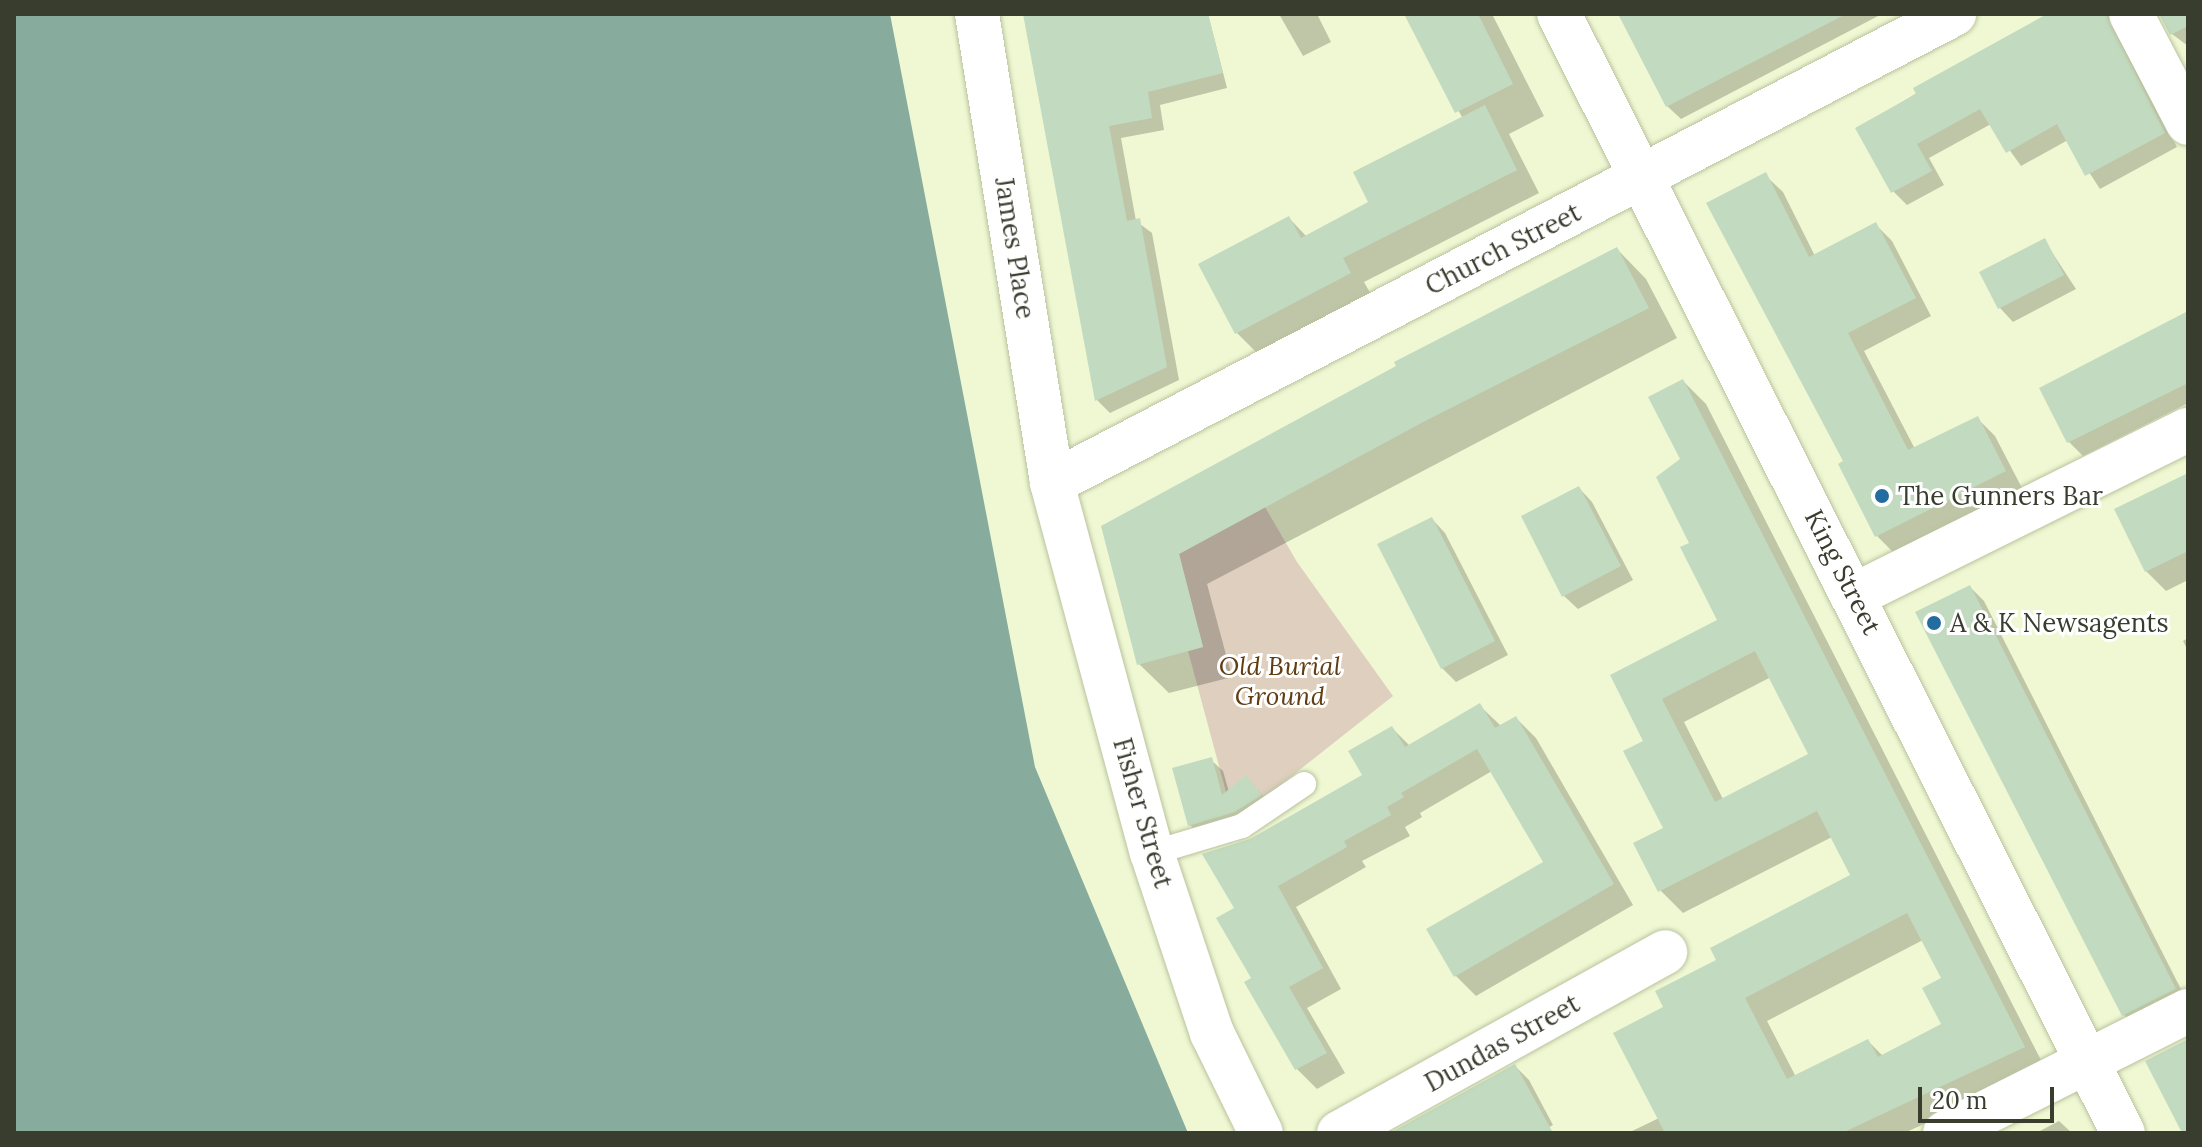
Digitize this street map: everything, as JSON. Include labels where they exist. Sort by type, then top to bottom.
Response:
[{"type":"street","name":"James Place","points":[[977,14],[1052,483]]},
{"type":"street","name":"King Street","points":[[1559,14],[1855,595],[2123,1133]]},
{"type":"street","name":"Church Street","points":[[1052,483],[1954,14]]},
{"type":"street","points":[[2131,14],[2188,123]]},
{"type":"street","points":[[1855,595],[2188,430]]},
{"type":"street","name":"Fisher Street","points":[[1052,483],[1152,853],[1212,1033],[1261,1133]]},
{"type":"street","name":"Dundas Street","points":[[1339,1133],[1665,952]]},
{"type":"street","points":[[1945,1133],[2188,1011]]},
{"type":"lane","points":[[1152,853],[1242,826],[1304,784]]},
{"type":"green space","name":"Old Burial Ground","points":[[1265,507],[1297,562],[1393,696],[1264,798],[1246,776],[1226,792],[1188,651],[1203,647],[1179,554]]},
{"type":"shaded area","points":[[14,14],[890,14],[1035,767],[1188,1133],[14,1133]]},
{"type":"building","points":[[1023,14],[1208,14],[1223,73],[1148,92],[1152,118],[1109,126],[1127,221],[1140,218],[1167,367],[1095,401]]},
{"type":"building","points":[[1404,14],[1478,14],[1513,84],[1455,113]]},
{"type":"building","points":[[1618,14],[1846,14],[1666,107]]},
{"type":"building","points":[[2047,14],[2106,14],[2165,133],[2085,176],[2057,124],[2006,153],[1980,109],[1917,144],[1932,171],[1891,193],[1855,128],[1916,94],[1913,88]]},
{"type":"building","points":[[2159,14],[2188,14],[2188,26],[2170,35]]},
{"type":"building","points":[[1485,105],[1517,170],[1343,258],[1351,273],[1235,334],[1198,264],[1289,216],[1301,238],[1368,202],[1353,172]]},
{"type":"building","points":[[1766,172],[1809,257],[1876,222],[1916,298],[1848,333],[1908,450],[1978,416],[2006,471],[1875,537],[1838,464],[1843,461],[1706,203]]},
{"type":"building","points":[[2045,238],[2064,275],[1998,309],[1979,272]]},
{"type":"building","points":[[1617,247],[1649,308],[1425,421],[1179,554],[1203,647],[1137,665],[1101,526],[1396,366],[1394,362]]},
{"type":"building","points":[[2188,311],[2188,383],[2067,443],[2039,388]]},
{"type":"building","points":[[1683,379],[2025,1047],[1842,1133],[1665,1133],[1613,1033],[1663,1007],[1655,991],[1716,960],[1710,948],[1850,875],[1817,811],[1658,892],[1633,843],[1663,828],[1623,751],[1643,741],[1610,675],[1717,620],[1680,547],[1689,543],[1656,477],[1680,459],[1648,397]],"holes":[[[1755,651],[1808,754],[1715,802],[1662,699]],[[1907,913],[1941,978],[1922,988],[1941,1024],[1878,1057],[1868,1039],[1787,1079],[1745,998]]]},
{"type":"building","points":[[2188,473],[2188,551],[2145,572],[2114,509]]},
{"type":"building","points":[[1579,486],[1621,566],[1562,597],[1521,516]]},
{"type":"building","points":[[1432,517],[1495,641],[1441,669],[1377,544]]},
{"type":"building","points":[[1970,585],[2176,989],[2122,1016],[1915,612]]},
{"type":"building","points":[[1480,703],[1495,728],[1516,716],[1614,884],[1454,977],[1426,929],[1543,862],[1477,749],[1401,793],[1404,797],[1387,807],[1391,815],[1344,841],[1347,847],[1278,886],[1323,968],[1289,987],[1327,1053],[1295,1070],[1244,982],[1251,978],[1216,918],[1234,908],[1202,854],[1250,839],[1362,775],[1348,751],[1392,726],[1405,747]]},
{"type":"building","points":[[1212,757],[1222,795],[1246,775],[1262,795],[1235,812],[1188,826],[1172,768]]},
{"type":"building","points":[[2188,1039],[2188,1133],[2182,1133],[2145,1061]]},
{"type":"building","points":[[1515,1064],[1553,1133],[1390,1133]]},
{"type":"place","name":"The Gunners Bar","points":[[1882,496]]},
{"type":"place","name":"A & K Newsagents","points":[[1934,623]]}]
